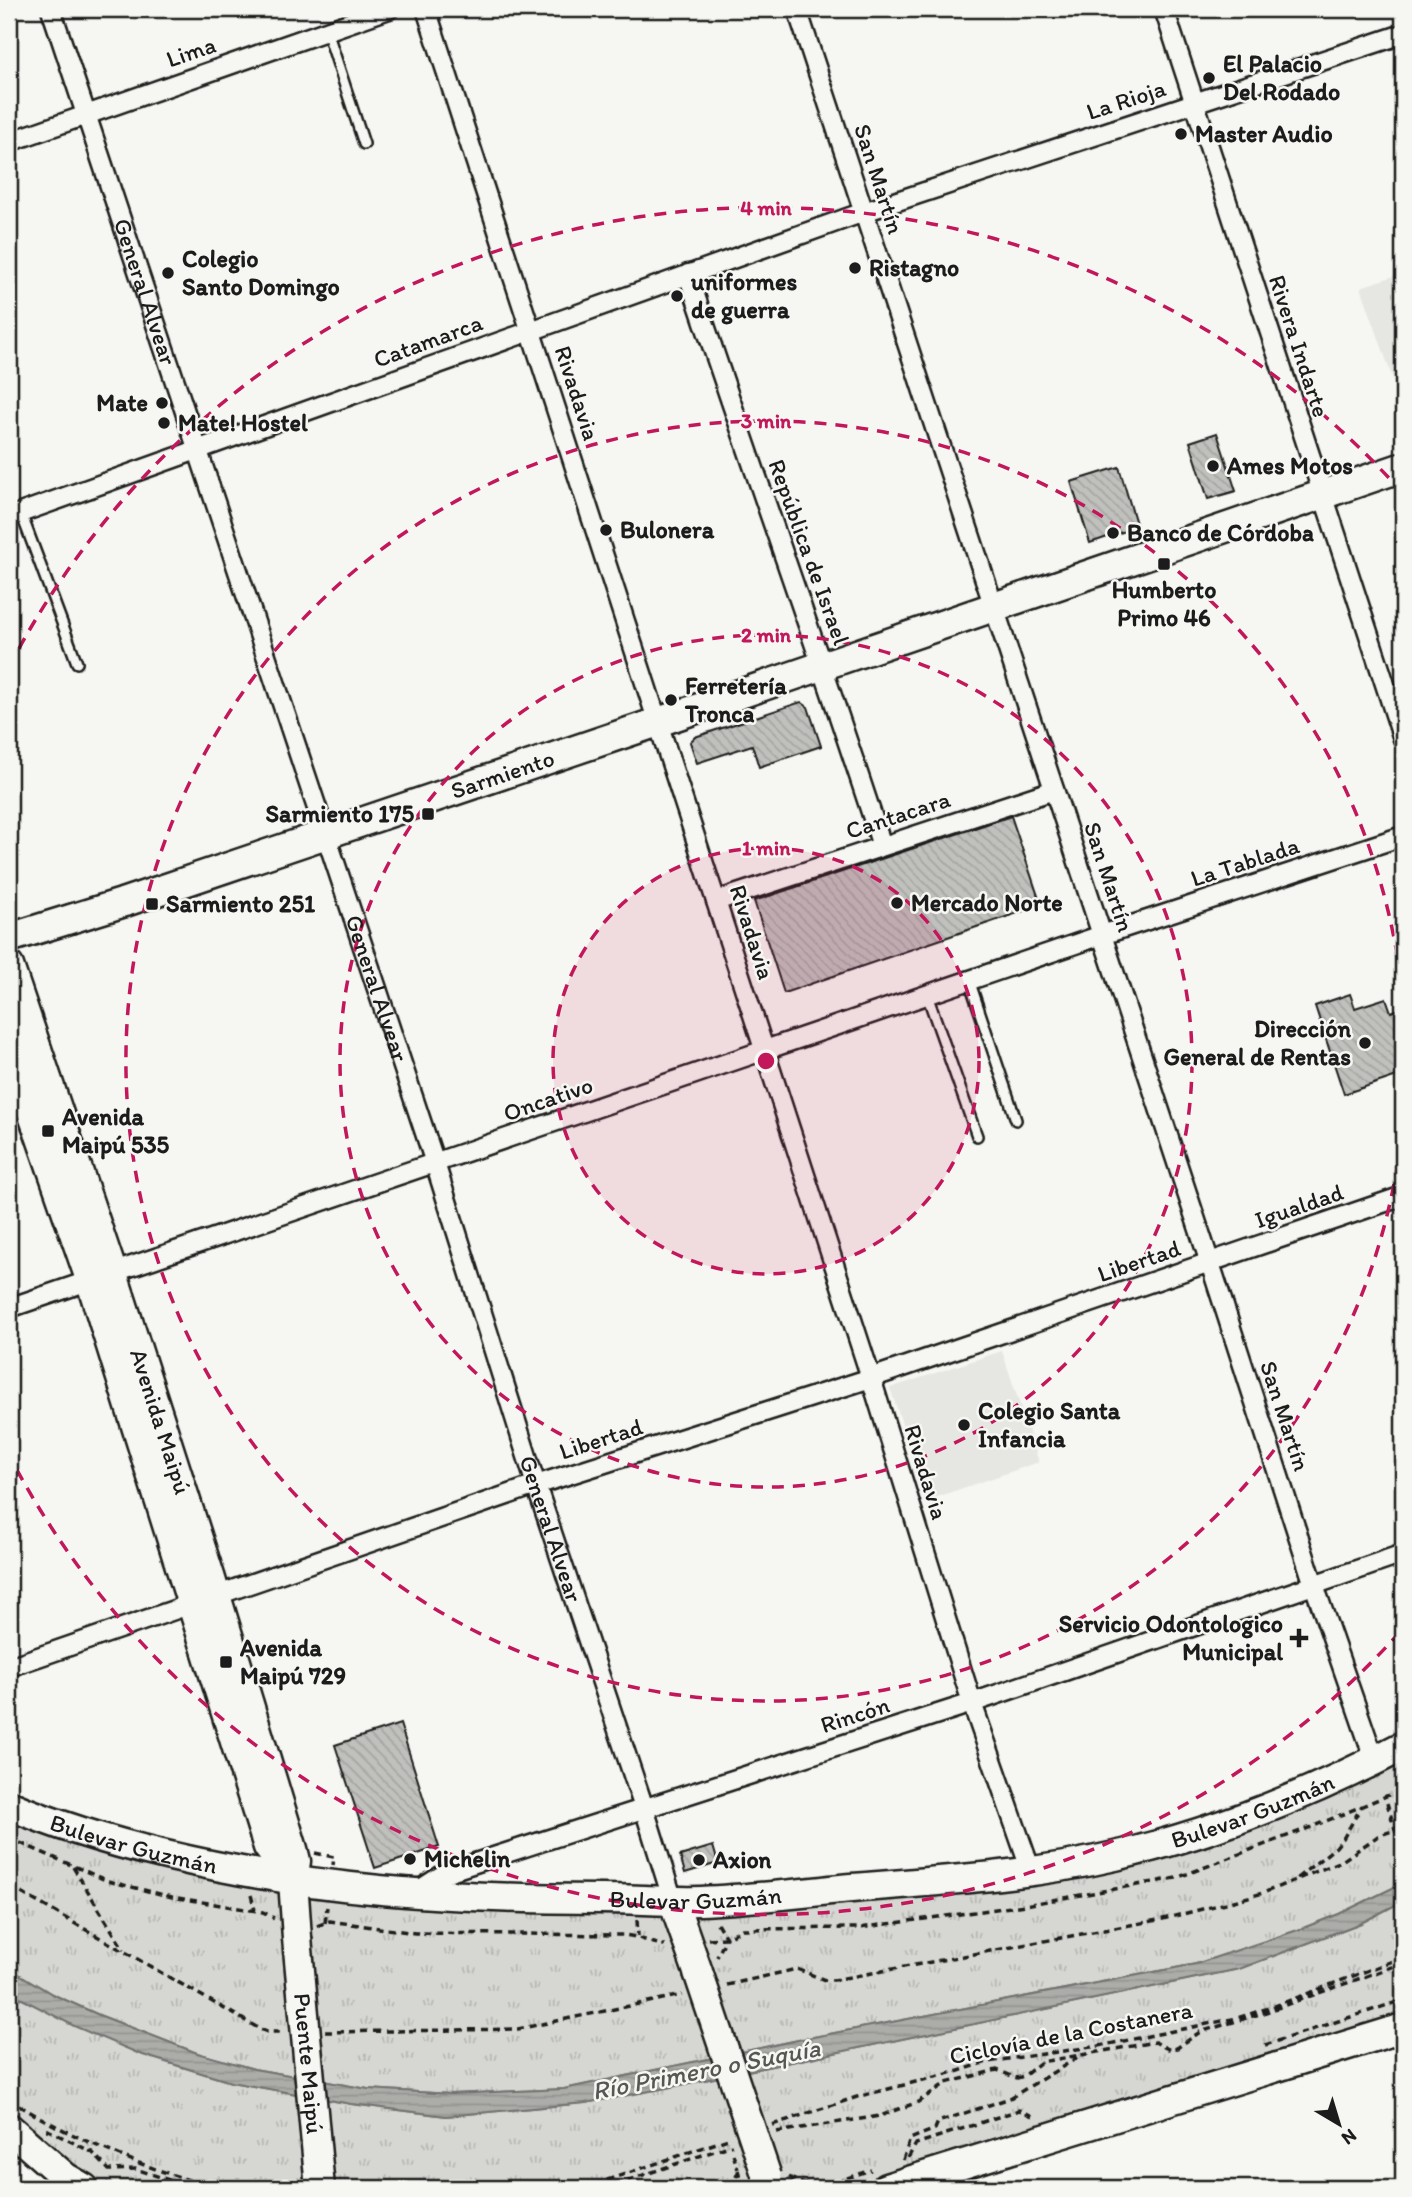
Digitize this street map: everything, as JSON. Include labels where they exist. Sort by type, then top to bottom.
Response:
[{"type":"main road","name":"Sarmiento","points":[[9,938],[122,903],[824,666],[1403,467]]},
{"type":"main road","name":"Avenida Maipú","points":[[9,966],[101,1275],[204,1599],[268,1847],[293,1880]]},
{"type":"main road","name":"Avenida Maipú","points":[[9,1046],[101,1275]]},
{"type":"main road","name":"Bulevar Guzmán","points":[[9,1805],[97,1837],[188,1860],[293,1880],[413,1894],[703,1901],[944,1881],[1031,1871],[1118,1855],[1210,1828],[1302,1793],[1403,1746]]},
{"type":"main road","name":"Puente Maipú","points":[[293,1880],[320,2188]]},
{"type":"main road","name":"General Alvear","points":[[673,1901],[706,1968],[772,2182]]},
{"type":"main road","points":[[883,2178],[1403,2028]]},
{"type":"main road","points":[[19,2137],[65,2177],[89,2183]]},
{"type":"street","name":"General Alvear","points":[[51,9],[435,1163],[536,1485],[673,1901]]},
{"type":"street","name":"Lima","points":[[9,142],[389,9]]},
{"type":"street","name":"Rivadavia","points":[[426,9],[872,1378],[971,1703],[1031,1871]]},
{"type":"street","name":"San Martín","points":[[797,9],[1314,1585],[1375,1761]]},
{"type":"street","name":"Rivera Indarte","points":[[1164,9],[1403,739]]},
{"type":"street","name":"La Rioja","points":[[864,212],[1403,34]]},
{"type":"street","name":"Catamarca","points":[[15,515],[864,212]]},
{"type":"street","name":"República de Israel","points":[[688,274],[738,427],[824,666],[883,846]]},
{"type":"street","name":"Cantacara","points":[[716,901],[1054,790]]},
{"type":"street","name":"La Tablada","points":[[1102,935],[1403,835]]},
{"type":"street","name":"Oncativo","points":[[9,1308],[1102,935]]},
{"type":"street","name":"Igualdad","points":[[1210,1263],[1403,1196]]},
{"type":"street","name":"Libertad","points":[[9,1667],[536,1485],[872,1378],[1210,1263]]},
{"type":"street","name":"Rincón","points":[[413,1894],[447,1872],[971,1703],[1403,1554]]},
{"type":"lane","points":[[327,30],[364,144]]},
{"type":"lane","points":[[15,515],[78,663]]},
{"type":"lane","points":[[969,980],[1016,1120]]},
{"type":"lane","points":[[927,995],[977,1136]]},
{"type":"path","points":[[1387,1803],[1403,1855]]},
{"type":"path","points":[[1293,1882],[1336,1847],[1361,1807]]},
{"type":"path","points":[[72,1865],[125,1953]]},
{"type":"path","points":[[9,1869],[14,1878],[9,1889]]},
{"type":"path","points":[[703,1901],[726,1938],[706,1968]]},
{"type":"path","name":"Ciclovía de la Costanera","points":[[768,2126],[857,2097],[987,2062],[1099,2046],[1237,2018],[1403,1956]]},
{"type":"path","points":[[774,2132],[880,2116],[918,2102],[946,2083],[998,2070],[1017,2078],[1024,2076],[1041,2062],[1155,2042],[1168,2049],[1177,2049],[1200,2032],[1263,2013],[1403,1963]]},
{"type":"path","points":[[1258,2047],[1403,2000]]},
{"type":"path","points":[[1039,2119],[1019,2109],[916,2144],[908,2159],[903,2160],[910,2139],[935,2129],[939,2122],[1021,2093],[1060,2067],[1099,2046]]},
{"type":"path","points":[[9,2099],[57,2127],[107,2150],[188,2181],[216,2188]]},
{"type":"path","points":[[19,2137],[48,2130],[92,2152],[109,2170],[136,2169],[193,2188]]},
{"type":"path","points":[[584,2188],[731,2138]]},
{"type":"path","points":[[605,2188],[736,2143]]},
{"type":"path","points":[[738,2169],[772,2182],[798,2188]]},
{"type":"path","points":[[772,2182],[820,2186],[883,2178]]},
{"type":"path","points":[[89,2183],[120,2188]]},
{"type":"shaded area","points":[[1403,273],[1403,408],[1361,287]]},
{"type":"shaded area","name":"Colegio Santa Infancia","points":[[1002,1351],[1039,1462],[928,1500],[890,1388]]},
{"type":"green space","points":[[1403,1746],[1403,1883],[1339,1914],[1196,1964],[803,2039],[564,2089],[451,2094],[368,2089],[254,2069],[197,2053],[99,2015],[52,1994],[9,1968],[9,1805],[134,1847],[550,1899],[1081,1863]]},
{"type":"green space","points":[[1403,1901],[1403,2028],[886,2188],[84,2188],[9,2128],[9,1993],[140,2054],[231,2082],[351,2104],[446,2116],[585,2103],[666,2088],[1239,1969],[1361,1923]]},
{"type":"water","name":"Río Primero o Suquía","points":[[1403,1883],[1403,1901],[1361,1923],[1239,1969],[666,2088],[585,2103],[446,2116],[351,2104],[231,2082],[140,2054],[74,2026],[9,1992],[9,1968],[52,1994],[197,2053],[254,2069],[368,2089],[451,2094],[564,2089],[803,2039],[1196,1964],[1339,1914]]},
{"type":"building","name":"Ames Motos","points":[[1217,433],[1236,491],[1208,499],[1190,442]]},
{"type":"building","points":[[1119,467],[1137,527],[1090,543],[1071,482]]},
{"type":"building","points":[[801,702],[808,707],[821,746],[759,767],[752,745],[697,763],[690,742],[695,737]]},
{"type":"building","name":"Mercado Norte","points":[[1011,816],[1041,905],[784,993],[754,901]]},
{"type":"building","name":"Dirección General de Rentas","points":[[1350,994],[1355,1008],[1386,998],[1391,1012],[1403,1008],[1403,1074],[1344,1094],[1315,1006]]},
{"type":"building","points":[[400,1724],[439,1847],[375,1868],[335,1745]]},
{"type":"building","name":"Axion","points":[[713,1846],[718,1863],[685,1873],[680,1856]]},
{"type":"place","name":"El Palacio Del Rodado","points":[[1209,78]]},
{"type":"place","name":"Master Audio","points":[[1181,134]]},
{"type":"place","name":"Ristagno","points":[[855,268]]},
{"type":"place","name":"Colegio Santo Domingo","points":[[168,273]]},
{"type":"place","name":"uniformes de guerra","points":[[677,296]]},
{"type":"place","name":"Mate","points":[[162,403]]},
{"type":"place","name":"Mate! Hostel","points":[[164,423]]},
{"type":"place","name":"Ames Motos","points":[[1213,466]]},
{"type":"place","name":"Bulonera","points":[[606,530]]},
{"type":"place","name":"Banco de Córdoba","points":[[1113,533]]},
{"type":"place","name":"Humberto Primo 46","points":[[1164,564]]},
{"type":"place","name":"Ferretería Tronca","points":[[671,700]]},
{"type":"place","name":"Sarmiento 175","points":[[428,814]]},
{"type":"place","name":"Mercado Norte","points":[[897,903]]},
{"type":"place","name":"Sarmiento 251","points":[[152,904]]},
{"type":"place","name":"Dirección General de Rentas","points":[[1365,1043]]},
{"type":"place","name":"Avenida Maipú 535","points":[[48,1131]]},
{"type":"place","name":"Colegio Santa Infancia","points":[[964,1425]]},
{"type":"place","name":"Servicio Odontologico Municipal","points":[[1299,1638]]},
{"type":"place","name":"Avenida Maipú 729","points":[[226,1662]]},
{"type":"place","name":"Michelin","points":[[410,1859]]},
{"type":"place","name":"Axion","points":[[699,1860]]}]
